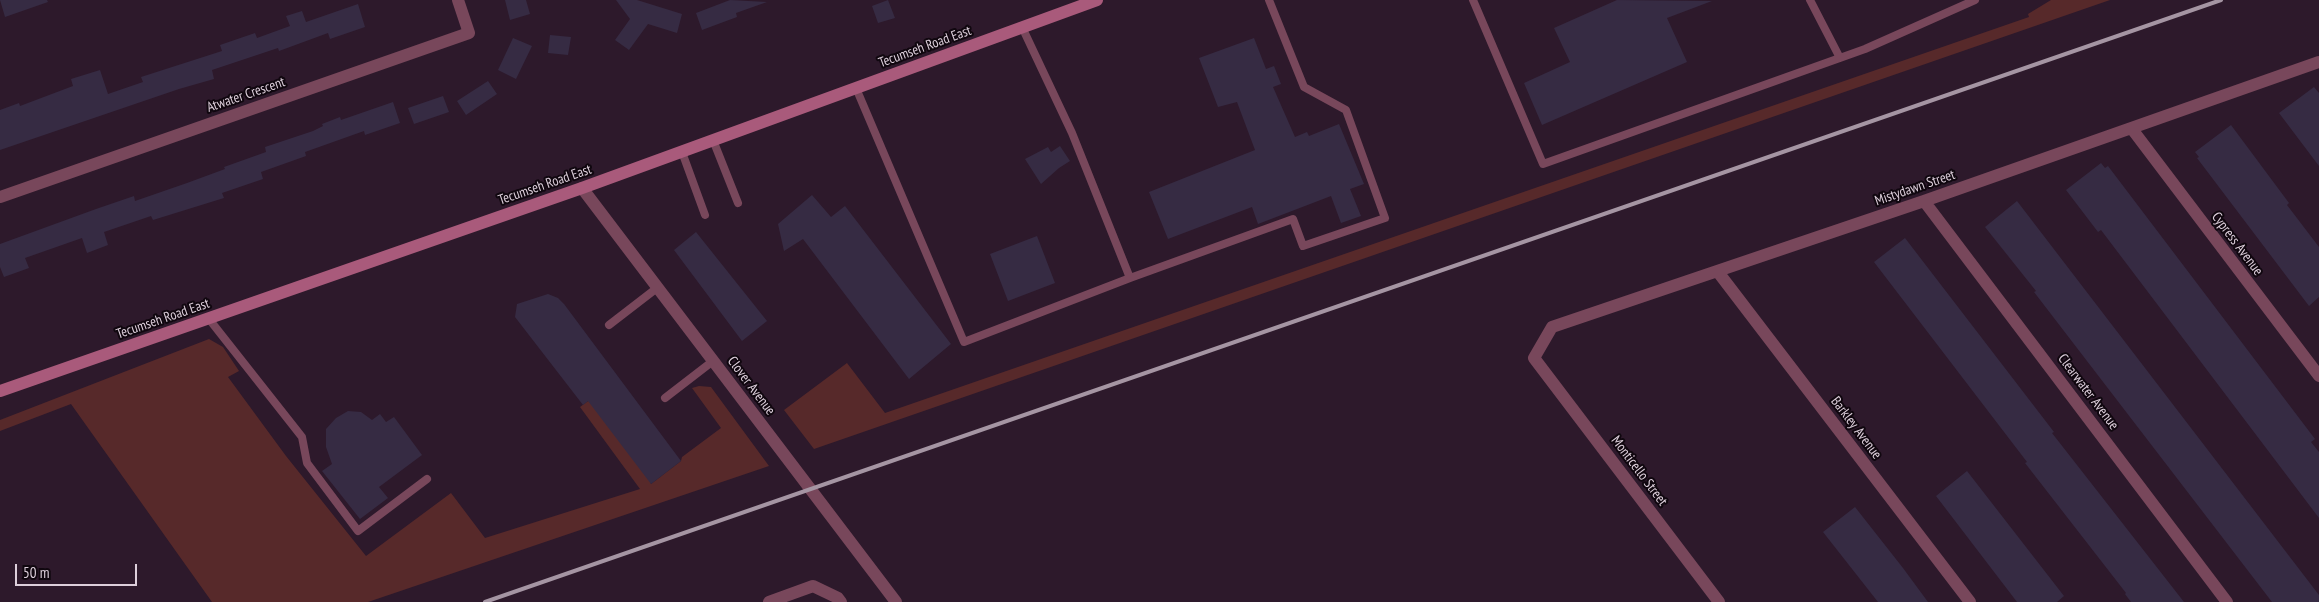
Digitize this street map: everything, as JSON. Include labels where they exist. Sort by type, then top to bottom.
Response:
[{"type":"main road","name":"Tecumseh Road East","points":[[0,391],[582,188],[1097,0]]},
{"type":"street","name":"Atwater Crescent","points":[[0,197],[469,33],[458,0]]},
{"type":"street","name":"Mistydawn Street","points":[[1534,358],[1552,327],[1924,201],[2319,62]]},
{"type":"street","name":"Cypress Avenue","points":[[2132,129],[2319,376]]},
{"type":"street","name":"Clover Avenue","points":[[582,188],[896,602]]},
{"type":"street","name":"Clearwater Avenue","points":[[1924,201],[2227,602]]},
{"type":"street","name":"Barkley Avenue","points":[[1718,272],[1970,602]]},
{"type":"street","name":"Monticello Street","points":[[1534,358],[1719,602]]},
{"type":"street","points":[[769,602],[813,586],[840,600]]},
{"type":"lane","points":[[856,88],[964,342],[1130,278],[1294,219],[1303,246],[1385,218],[1346,110],[1304,87],[1269,0]]},
{"type":"lane","points":[[1473,0],[1543,164],[1865,49],[1976,0]]},
{"type":"lane","points":[[1810,0],[1840,58]]},
{"type":"lane","points":[[1022,27],[1072,133],[1130,278]]},
{"type":"lane","points":[[714,140],[738,203]]},
{"type":"lane","points":[[682,152],[705,215]]},
{"type":"lane","points":[[609,325],[657,288]]},
{"type":"lane","points":[[209,319],[302,437],[307,463],[358,531],[427,480]]},
{"type":"lane","points":[[665,398],[712,361]]},
{"type":"shaded area","points":[[2051,0],[2110,0],[814,449],[784,410],[847,363],[885,413],[2029,17],[2028,14]]},
{"type":"shaded area","points":[[209,339],[223,347],[239,371],[228,377],[286,456],[366,556],[451,493],[485,538],[640,489],[580,407],[618,379],[651,484],[681,461],[682,457],[721,428],[692,388],[699,386],[711,387],[769,466],[368,602],[212,602],[71,404],[0,431],[0,420]]},
{"type":"building","points":[[0,0],[47,0],[48,2],[5,17]]},
{"type":"building","points":[[505,0],[526,0],[530,14],[510,20]]},
{"type":"building","points":[[616,0],[637,0],[682,14],[677,33],[648,24],[629,50],[615,40],[630,19]]},
{"type":"building","points":[[730,0],[767,2],[736,13],[737,17],[702,30],[696,13]]},
{"type":"building","points":[[888,0],[895,18],[878,23],[872,6]]},
{"type":"building","points":[[1617,0],[1712,1],[1667,18],[1687,62],[1542,125],[1524,83],[1570,62],[1554,28]]},
{"type":"building","points":[[358,4],[365,27],[330,39],[328,33],[279,51],[278,48],[212,70],[214,79],[179,89],[0,150],[0,110],[19,103],[20,106],[73,86],[71,79],[100,70],[108,94],[143,82],[141,77],[222,51],[220,45],[255,33],[257,38],[290,26],[286,16],[302,11],[306,22]]},
{"type":"building","points":[[550,35],[571,37],[568,55],[548,53]]},
{"type":"building","points":[[513,38],[532,46],[516,79],[498,70]]},
{"type":"building","points":[[1254,38],[1266,69],[1274,66],[1281,84],[1273,87],[1295,137],[1307,132],[1309,136],[1339,124],[1364,184],[1350,189],[1361,216],[1341,223],[1331,196],[1258,224],[1252,207],[1168,239],[1149,192],[1255,150],[1237,102],[1218,107],[1199,58]]},
{"type":"building","points":[[488,81],[497,94],[466,115],[457,101]]},
{"type":"building","points":[[2314,87],[2319,93],[2319,166],[2279,113]]},
{"type":"building","points":[[443,96],[449,112],[414,124],[408,108]]},
{"type":"building","points":[[393,102],[400,123],[365,135],[364,131],[305,152],[306,156],[261,172],[263,179],[222,193],[224,198],[153,220],[151,216],[104,232],[108,245],[87,253],[82,238],[25,258],[29,268],[4,277],[0,267],[0,244],[134,196],[135,201],[187,183],[266,152],[265,147],[313,131],[323,126],[322,124],[340,117],[341,120]]},
{"type":"building","points":[[2231,125],[2319,247],[2319,297],[2309,306],[2197,158],[2199,157],[2195,152]]},
{"type":"building","points":[[1060,146],[1070,161],[1041,184],[1025,159],[1048,147],[1051,152]]},
{"type":"building","points":[[2101,163],[2105,168],[2108,166],[2315,439],[2311,442],[2319,452],[2319,518],[2101,230],[2098,232],[2066,190]]},
{"type":"building","points":[[812,195],[831,217],[845,206],[951,344],[909,379],[803,239],[784,251],[778,224]]},
{"type":"building","points":[[2017,201],[2319,595],[2319,602],[2272,602],[2034,292],[2036,291],[1985,227]]},
{"type":"building","points":[[696,232],[767,321],[742,341],[674,250]]},
{"type":"building","points":[[1037,236],[1055,283],[1008,301],[990,254]]},
{"type":"building","points":[[1905,238],[2054,432],[2052,433],[2184,602],[2131,602],[1874,262]]},
{"type":"building","points":[[548,294],[558,298],[564,304],[681,461],[651,484],[588,401],[583,405],[515,317],[517,304]]},
{"type":"building","points":[[348,411],[361,412],[372,420],[380,414],[386,422],[394,417],[422,455],[379,487],[388,498],[360,519],[322,471],[332,464],[326,447],[326,429],[336,418]]},
{"type":"building","points":[[1967,471],[2064,596],[2057,602],[2017,602],[1936,496]]},
{"type":"building","points":[[1855,507],[1928,602],[1878,602],[1823,532]]},
{"type":"railway","points":[[485,602],[2221,0]]}]
